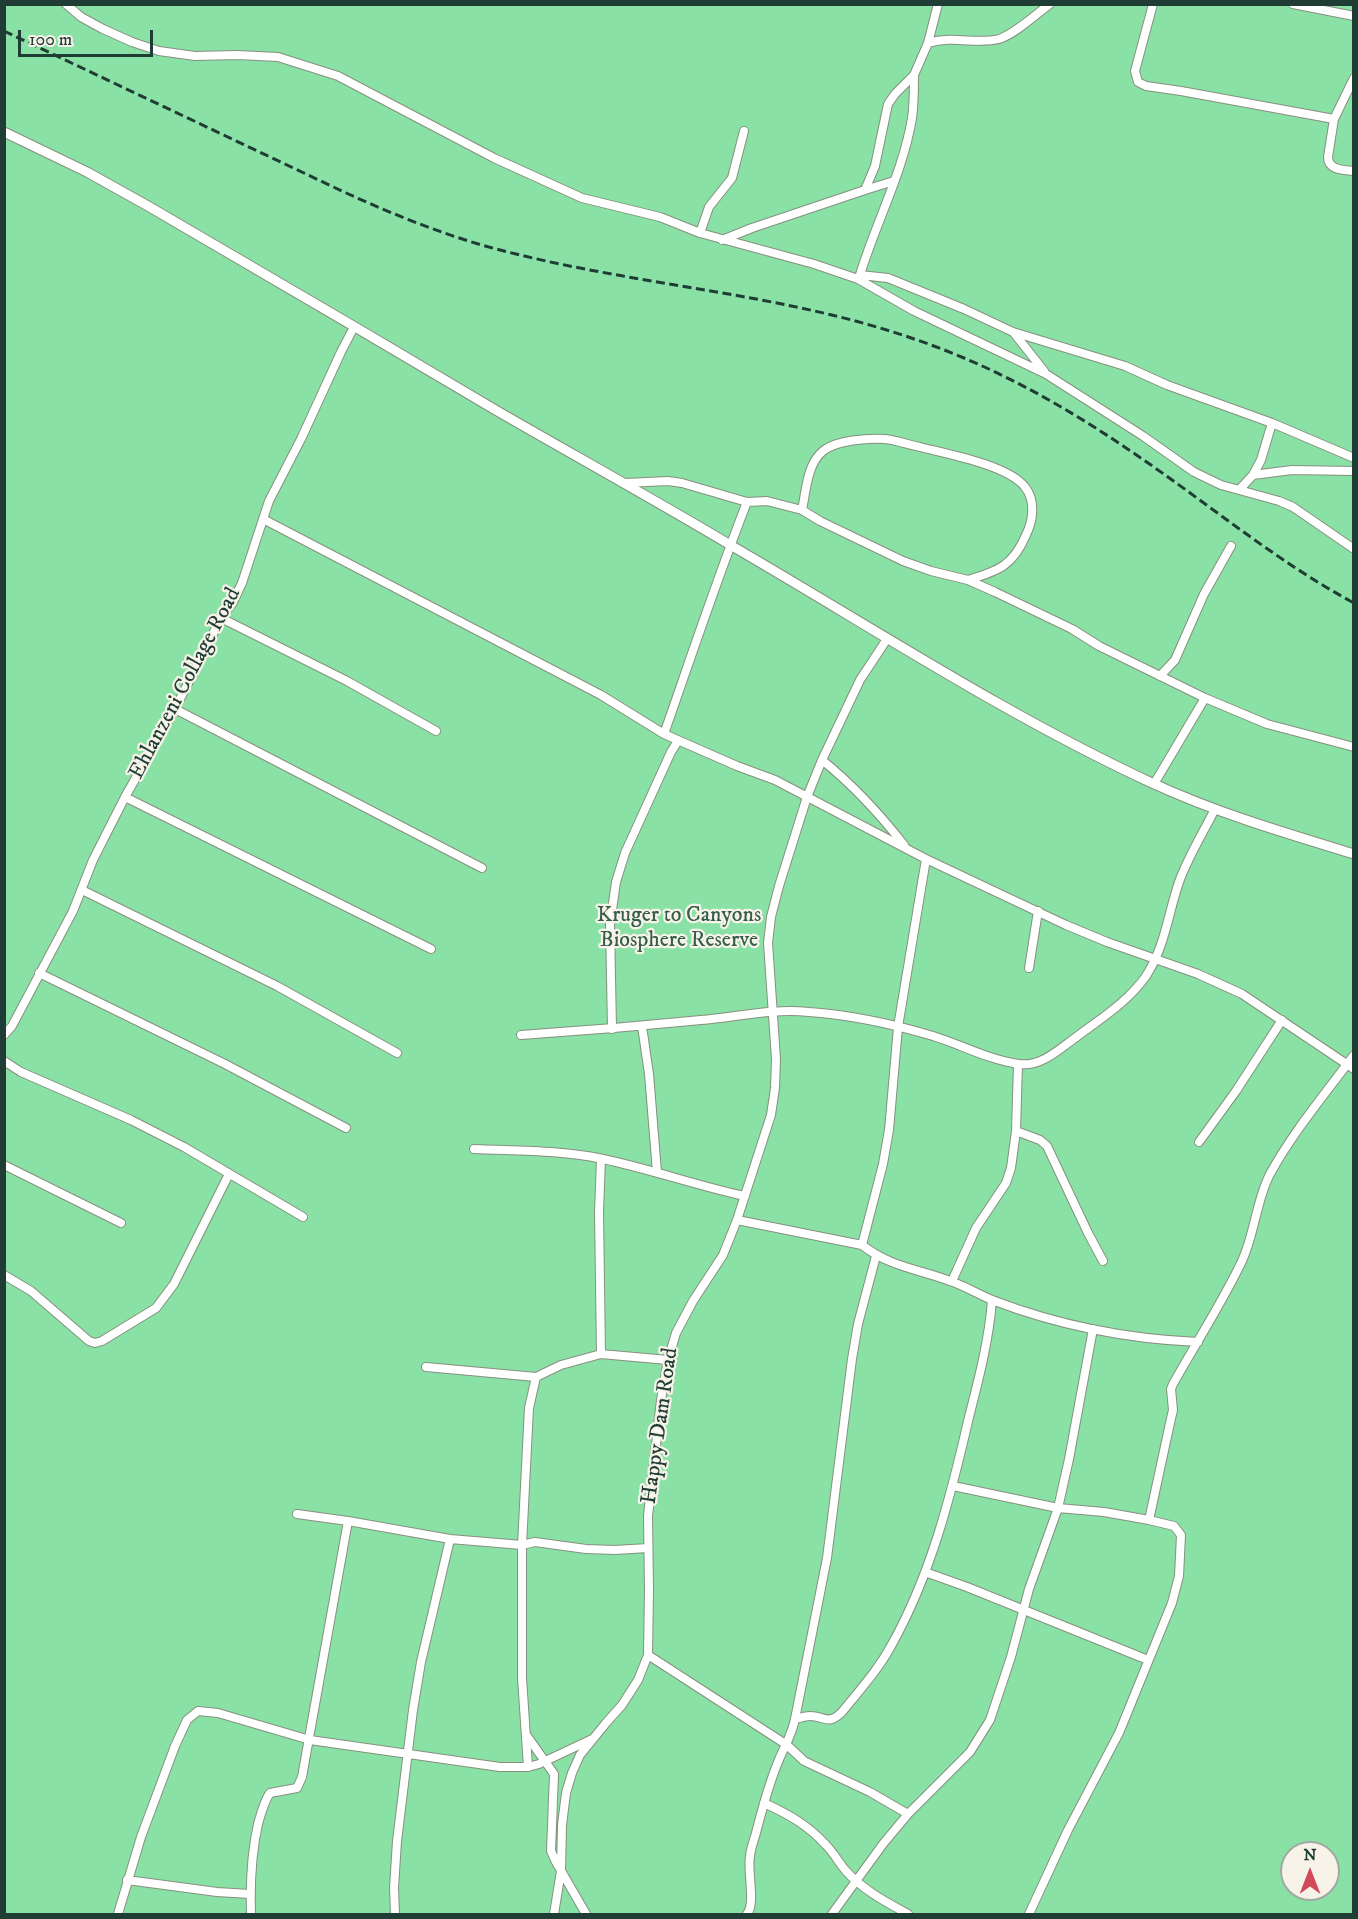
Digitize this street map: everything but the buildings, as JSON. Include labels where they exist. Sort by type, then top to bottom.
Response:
[{"type":"street","points":[[66,4],[81,17],[103,29],[159,51],[195,56],[237,54],[278,57],[338,76],[546,183],[582,198],[660,218],[722,240],[859,277],[882,277],[899,282],[1013,332],[1125,366],[1167,385],[1272,423],[1353,458]]},
{"type":"street","points":[[859,277],[873,233],[894,181],[912,116],[914,75],[928,43],[938,4]]},
{"type":"street","points":[[928,43],[948,39],[1001,38],[1050,4]]},
{"type":"street","points":[[1153,4],[1135,71],[1136,79],[1140,84],[1335,119]]},
{"type":"street","points":[[1293,4],[1353,16]]},
{"type":"street","points":[[865,190],[875,166],[888,104],[914,75]]},
{"type":"street","points":[[1353,78],[1335,119],[1328,162],[1335,168],[1353,171]]},
{"type":"street","points":[[700,233],[709,207],[732,178],[744,131]]},
{"type":"street","points":[[4,132],[87,172],[285,285],[730,544],[887,639],[1039,725],[1154,784],[1268,828],[1353,854]]},
{"type":"street","points":[[722,240],[894,181]]},
{"type":"street","points":[[859,277],[914,311],[1046,374],[1125,424],[1194,472],[1221,485],[1293,507],[1353,549]]},
{"type":"street","name":"Ehlanzeni Collage Road","points":[[4,1035],[12,1026],[73,911],[93,860],[125,797],[175,709],[221,618],[232,604],[242,583],[269,501],[354,327]]},
{"type":"street","points":[[1013,332],[1046,374]]},
{"type":"street","points":[[1240,489],[1253,475],[1261,460],[1272,423]]},
{"type":"street","points":[[802,510],[808,477],[816,459],[824,450],[835,445],[863,439],[886,439],[997,468],[1025,486],[1030,495],[1032,507],[1030,526],[1018,553],[1009,563],[997,571],[968,580]]},
{"type":"street","points":[[1253,475],[1292,470],[1353,471]]},
{"type":"street","points":[[622,483],[668,481],[682,483],[747,502],[767,501],[802,510],[903,561],[968,580],[1072,629],[1099,646],[1205,698],[1267,724],[1353,747]]},
{"type":"street","points":[[664,734],[699,630],[747,502]]},
{"type":"street","points":[[263,519],[602,695],[678,741],[775,780],[926,859],[1066,925],[1211,979],[1242,994],[1350,1067]]},
{"type":"street","points":[[1160,676],[1175,660],[1204,594],[1231,546]]},
{"type":"street","points":[[221,618],[347,681],[436,731]]},
{"type":"street","name":"Happy Dam Road","points":[[554,1914],[561,1871],[562,1826],[566,1793],[572,1773],[580,1755],[622,1705],[638,1680],[648,1655],[648,1516],[661,1400],[668,1360],[676,1333],[693,1300],[723,1255],[737,1220],[771,1115],[776,1059],[768,943],[771,917],[779,886],[807,797],[822,760],[860,680],[887,639]]},
{"type":"street","points":[[1154,784],[1205,698]]},
{"type":"street","points":[[175,709],[483,868]]},
{"type":"street","points":[[612,1029],[610,924],[616,882],[625,853],[678,741]]},
{"type":"street","points":[[822,760],[847,780],[875,808],[906,848]]},
{"type":"street","points":[[125,797],[431,949]]},
{"type":"street","points":[[521,1035],[612,1029],[773,1012],[807,1011],[842,1015],[898,1027],[934,1036],[994,1058],[1028,1065],[1042,1060],[1119,1005],[1136,988],[1156,960],[1169,923],[1178,885],[1215,809]]},
{"type":"street","points":[[862,1245],[883,1164],[889,1130],[898,1027],[926,859]]},
{"type":"street","points":[[82,890],[277,986],[397,1053]]},
{"type":"street","points":[[1029,969],[1038,911]]},
{"type":"street","points":[[39,973],[225,1064],[346,1128]]},
{"type":"street","points":[[1199,1142],[1236,1091],[1282,1020]]},
{"type":"street","points":[[642,1026],[650,1085],[657,1172]]},
{"type":"street","points":[[1149,1520],[1173,1410],[1171,1389],[1173,1384],[1242,1260],[1252,1236],[1262,1193],[1274,1168],[1297,1132],[1350,1067],[1353,1055]]},
{"type":"street","points":[[4,1061],[21,1072],[131,1120],[184,1147],[303,1217]]},
{"type":"street","points":[[952,1281],[976,1228],[1006,1183],[1013,1160],[1018,1064]]},
{"type":"street","points":[[1016,1131],[1040,1140],[1047,1146],[1102,1261]]},
{"type":"street","points":[[474,1149],[568,1154],[601,1159],[657,1172],[714,1190],[745,1196]]},
{"type":"street","points":[[601,1159],[599,1212],[602,1354]]},
{"type":"street","points":[[4,1165],[121,1223]]},
{"type":"street","points":[[4,1275],[31,1292],[89,1341],[95,1343],[102,1341],[156,1308],[163,1299],[174,1284],[229,1174]]},
{"type":"street","points":[[737,1220],[862,1245],[876,1256],[897,1265],[952,1281],[992,1300],[1093,1329],[1170,1341],[1198,1342]]},
{"type":"street","points":[[747,1914],[751,1903],[748,1872],[750,1854],[779,1758],[787,1745],[795,1719],[827,1558],[852,1359],[858,1324],[876,1256]]},
{"type":"street","points":[[795,1719],[811,1716],[830,1720],[842,1712],[890,1649],[917,1596],[953,1486],[985,1350],[992,1300]]},
{"type":"street","points":[[832,1914],[883,1844],[970,1752],[982,1734],[997,1702],[1038,1564],[1058,1508],[1093,1329]]},
{"type":"street","points":[[426,1367],[536,1377],[561,1365],[602,1354],[668,1360]]},
{"type":"street","points":[[528,1767],[522,1678],[522,1545],[529,1408],[536,1377]]},
{"type":"street","points":[[953,1486],[1058,1508],[1104,1512],[1149,1520],[1174,1526],[1181,1534],[1177,1589],[1119,1733],[1068,1830],[1029,1914]]},
{"type":"street","points":[[297,1514],[450,1539],[522,1545],[535,1542],[585,1549],[648,1548]]},
{"type":"street","points":[[251,1914],[252,1849],[265,1802],[270,1793],[297,1788],[302,1777],[348,1521]]},
{"type":"street","points":[[395,1914],[397,1841],[412,1710],[450,1539]]},
{"type":"street","points":[[925,1572],[1148,1660]]},
{"type":"street","points":[[648,1655],[787,1745],[804,1761],[870,1792],[909,1814]]},
{"type":"street","points":[[118,1914],[141,1837],[175,1746],[188,1720],[198,1711],[218,1713],[310,1740],[473,1764],[528,1767],[546,1762],[594,1737]]},
{"type":"street","points":[[526,1736],[552,1770],[555,1781],[551,1851],[586,1914]]},
{"type":"street","points":[[764,1803],[786,1813],[811,1830],[857,1881],[870,1892],[908,1914]]},
{"type":"street","points":[[127,1880],[250,1894]]},
{"type":"green space","name":"Kruger to Canyons Biosphere Reserve","points":[[5,5],[1353,5],[1353,1914],[5,1914]]},
{"type":"railway","points":[[4,31],[344,192],[450,235],[566,265],[818,312],[868,324],[945,350],[1027,388],[1104,433],[1267,549],[1354,603]]}]
